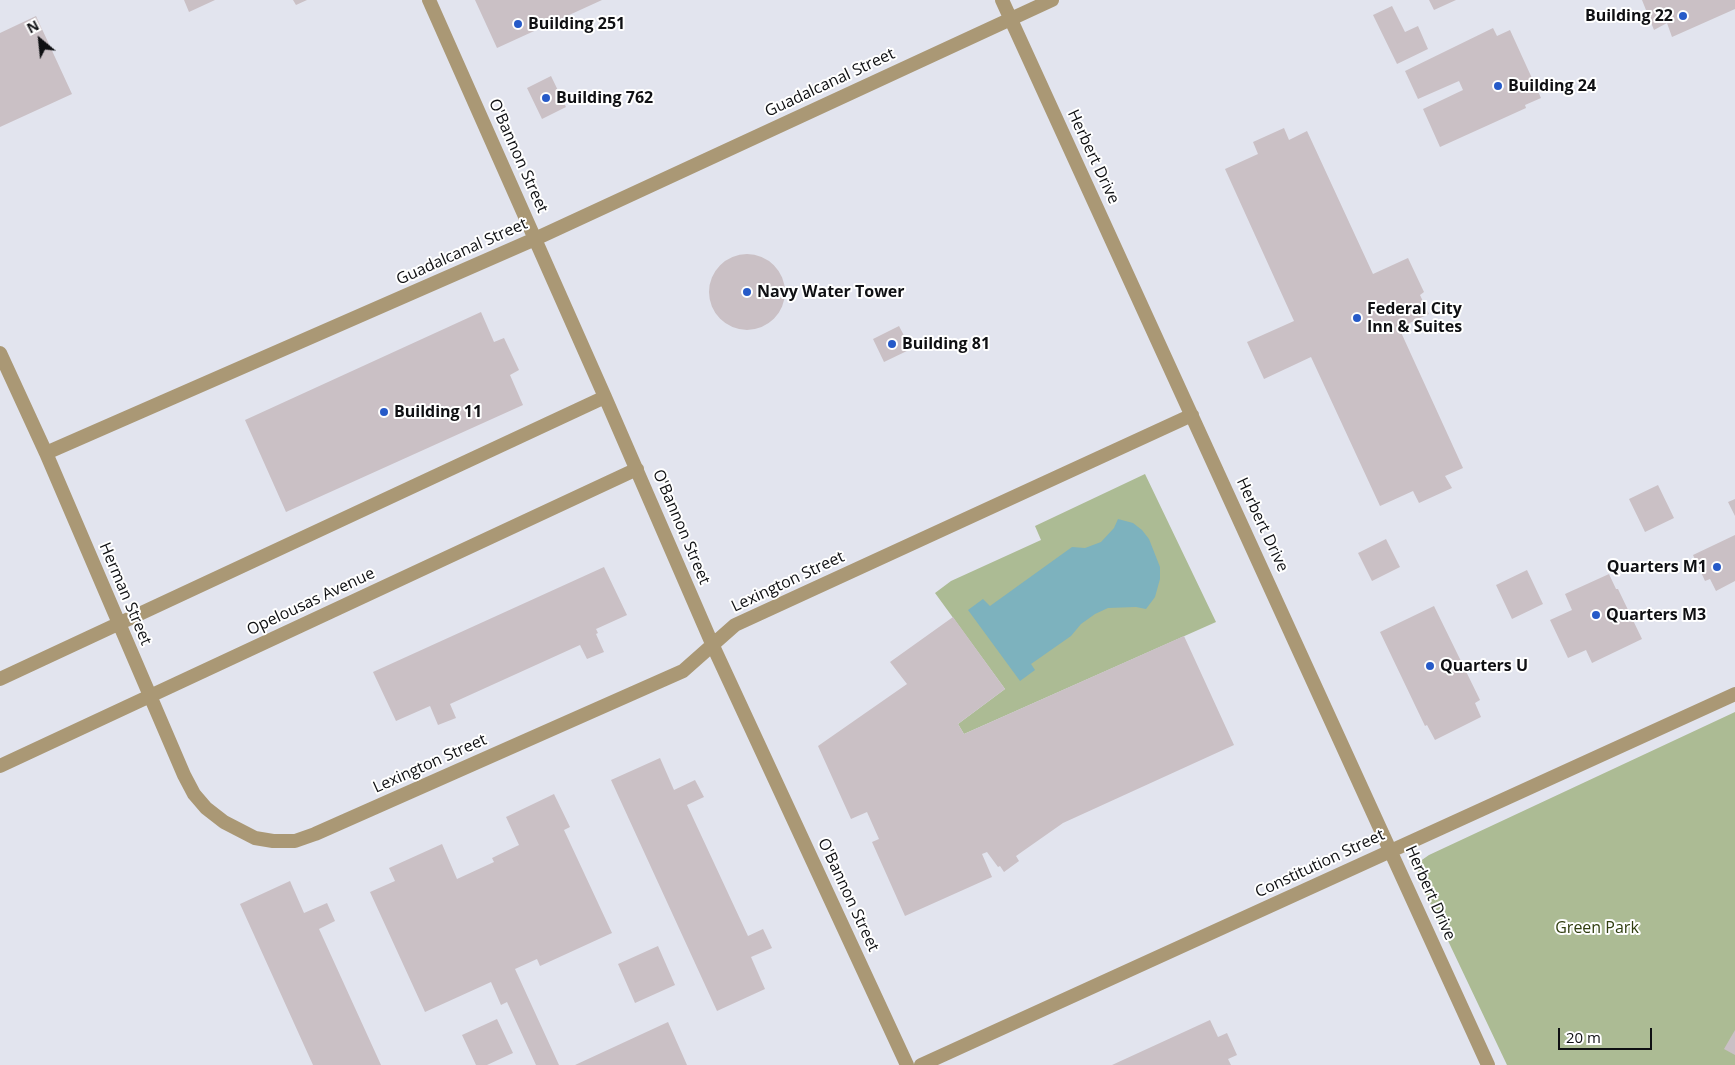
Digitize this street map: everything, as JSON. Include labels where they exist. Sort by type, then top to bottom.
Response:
[{"type":"street","name":"O'Bannon Street","points":[[429,0],[606,397],[713,646],[907,1065]]},
{"type":"street","name":"Herbert Drive","points":[[1002,0],[1488,1065]]},
{"type":"street","name":"Guadalcanal Street","points":[[46,453],[535,239],[1052,0]]},
{"type":"street","name":"Herman Street","points":[[0,353],[46,453],[184,775],[194,794],[206,808],[224,822],[240,830]]},
{"type":"street","points":[[0,679],[606,397]]},
{"type":"street","name":"Lexington Street","points":[[240,830],[255,838],[273,842],[295,841],[314,834],[683,671],[735,625],[1192,415]]},
{"type":"street","name":"Opelousas Avenue","points":[[0,766],[637,469]]},
{"type":"street","name":"Constitution Street","points":[[921,1065],[1735,694]]},
{"type":"green space","points":[[1145,474],[1216,622],[964,734],[958,724],[1005,689],[935,593],[951,581],[1041,540],[1035,526]]},
{"type":"green space","name":"Green Park","points":[[1735,712],[1735,1065],[1507,1065],[1422,886],[1416,864],[1429,855]]},
{"type":"water","points":[[1118,519],[1133,523],[1149,539],[1160,567],[1160,579],[1155,597],[1146,609],[1136,607],[1108,608],[1095,614],[1081,624],[1071,636],[1031,664],[1035,670],[1020,681],[968,610],[983,599],[990,606],[1072,547],[1085,548],[1101,542],[1114,528]]},
{"type":"building","points":[[184,0],[215,0],[189,12]]},
{"type":"building","points":[[293,0],[307,0],[296,5]]},
{"type":"building","name":"Building 251","points":[[475,0],[602,0],[497,48]]},
{"type":"building","points":[[1429,0],[1456,0],[1434,10]]},
{"type":"building","name":"Building 22","points":[[1642,0],[1735,0],[1735,9],[1672,37],[1667,23],[1654,30]]},
{"type":"building","points":[[1392,6],[1405,32],[1418,26],[1428,49],[1397,64],[1373,15]]},
{"type":"building","points":[[36,16],[72,94],[0,127],[0,33]]},
{"type":"building","name":"Building 24","points":[[1493,28],[1497,36],[1510,30],[1541,98],[1525,105],[1526,108],[1440,147],[1423,109],[1463,90],[1459,81],[1418,99],[1405,71]]},
{"type":"building","name":"Building 762","points":[[551,76],[566,107],[542,119],[527,88]]},
{"type":"building","name":"Federal City Inn & Suites","points":[[1284,128],[1289,140],[1307,131],[1373,274],[1408,258],[1424,292],[1420,295],[1429,314],[1399,328],[1463,468],[1445,476],[1452,488],[1419,503],[1413,491],[1380,506],[1311,357],[1264,379],[1247,342],[1294,321],[1225,169],[1258,154],[1253,142]]},
{"type":"building","name":"Navy Water Tower","points":[[740,254],[754,254],[768,260],[779,271],[785,285],[782,307],[774,319],[754,330],[740,330],[726,324],[715,313],[709,299],[709,285],[715,271],[726,260]]},
{"type":"building","name":"Building 11","points":[[481,312],[494,342],[504,338],[519,370],[510,375],[523,405],[286,512],[245,420]]},
{"type":"building","name":"Building 81","points":[[899,326],[911,349],[884,362],[873,339]]},
{"type":"building","points":[[1658,485],[1674,518],[1645,532],[1629,499]]},
{"type":"building","points":[[1735,499],[1735,516],[1728,502]]},
{"type":"building","name":"Quarters M1","points":[[1735,535],[1735,581],[1716,591],[1710,579],[1705,581],[1693,555]]},
{"type":"building","points":[[1386,539],[1400,567],[1372,581],[1358,553]]},
{"type":"building","points":[[604,567],[627,615],[596,629],[598,633],[596,634],[604,652],[587,659],[580,645],[450,704],[456,718],[438,725],[430,706],[396,721],[373,672]]},
{"type":"building","points":[[1527,570],[1543,604],[1512,619],[1496,585]]},
{"type":"building","name":"Quarters M3","points":[[1609,574],[1642,639],[1592,663],[1586,650],[1568,658],[1550,620],[1572,610],[1565,594]]},
{"type":"building","name":"Quarters U","points":[[1434,606],[1480,700],[1475,703],[1481,717],[1435,740],[1427,725],[1425,726],[1380,632]]},
{"type":"building","points":[[953,617],[1005,689],[958,724],[964,734],[1184,636],[1234,745],[1063,823],[1016,856],[1019,861],[1004,872],[987,852],[982,854],[992,877],[905,916],[872,842],[879,839],[867,812],[851,819],[818,746],[907,684],[890,662]]},
{"type":"building","points":[[660,758],[674,790],[695,780],[704,797],[687,805],[748,936],[763,929],[772,948],[751,957],[765,989],[717,1011],[611,780]]},
{"type":"building","points":[[554,794],[570,827],[564,830],[612,933],[540,966],[537,959],[515,969],[559,1065],[536,1065],[507,1002],[501,1005],[491,982],[425,1012],[370,892],[395,881],[389,868],[442,844],[457,879],[494,862],[492,858],[519,845],[506,817]]},
{"type":"building","points":[[290,881],[304,913],[327,903],[335,921],[319,929],[381,1065],[313,1065],[240,904]]},
{"type":"building","points":[[658,946],[675,985],[635,1003],[618,964]]},
{"type":"building","points":[[497,1019],[513,1053],[487,1065],[476,1065],[462,1035]]},
{"type":"building","points":[[1210,1020],[1218,1037],[1227,1033],[1237,1055],[1228,1059],[1231,1065],[1112,1065]]},
{"type":"building","points":[[668,1022],[687,1065],[575,1065]]},
{"type":"building","points":[[1735,1030],[1735,1055],[1724,1049]]},
{"type":"place","name":"Building 22","points":[[1683,16]]},
{"type":"place","name":"Building 251","points":[[518,24]]},
{"type":"place","name":"Building 24","points":[[1498,86]]},
{"type":"place","name":"Building 762","points":[[546,98]]},
{"type":"place","name":"Navy Water Tower","points":[[747,292]]},
{"type":"place","name":"Federal City Inn & Suites","points":[[1357,318]]},
{"type":"place","name":"Building 81","points":[[892,344]]},
{"type":"place","name":"Building 11","points":[[384,412]]},
{"type":"place","name":"Quarters M1","points":[[1717,567]]},
{"type":"place","name":"Quarters M3","points":[[1596,615]]},
{"type":"place","name":"Quarters U","points":[[1430,666]]}]
